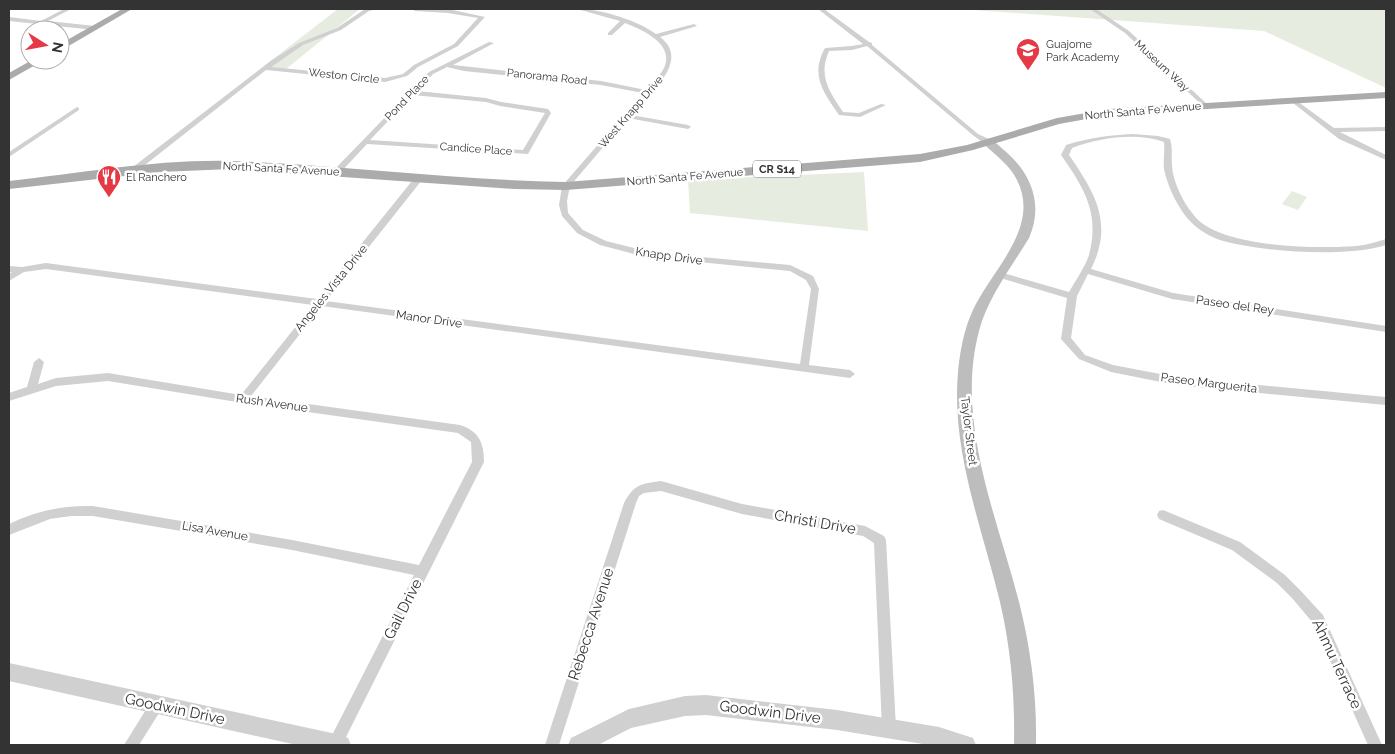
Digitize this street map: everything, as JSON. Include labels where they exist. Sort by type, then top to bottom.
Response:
[{"type":"main road","points":[[70,42],[128,9]]},
{"type":"main road","points":[[9,77],[21,70]]},
{"type":"main road","name":"North Santa Fe Avenue","points":[[9,185],[132,170],[231,164],[514,185],[566,186],[920,158],[969,148],[1040,125],[1109,112],[1386,95]]},
{"type":"main road","name":"Taylor Street","points":[[988,142],[1011,162],[1025,181],[1030,199],[1029,226],[977,314],[971,332],[964,372],[964,390],[970,457],[1018,640],[1026,727],[1025,745]]},
{"type":"street","points":[[47,20],[68,9]]},
{"type":"street","points":[[132,170],[266,68],[301,44],[339,29],[362,13],[374,9]]},
{"type":"street","name":"Weston Circle","points":[[266,68],[385,80],[399,78],[416,66],[456,45],[482,18],[448,11],[415,9]]},
{"type":"street","points":[[580,9],[594,10],[644,28],[656,36],[694,26]]},
{"type":"street","points":[[821,9],[870,44],[976,135],[988,142]]},
{"type":"street","name":"Museum Way","points":[[1093,9],[1127,32],[1206,106]]},
{"type":"street","points":[[610,34],[624,21]]},
{"type":"street","points":[[70,25],[95,28]]},
{"type":"street","name":"West Knapp Drive","points":[[566,186],[664,74],[669,62],[662,41],[656,36]]},
{"type":"street","name":"Pond Place","points":[[336,172],[431,73],[491,43]]},
{"type":"street","points":[[870,44],[827,49],[822,58],[820,74],[829,95],[841,114],[860,115],[883,105]]},
{"type":"street","name":"Panorama Road","points":[[446,64],[464,69],[601,83],[648,92]]},
{"type":"street","name":"Candice Place","points":[[364,142],[525,152],[548,113],[546,110],[500,104],[486,100],[412,93]]},
{"type":"street","points":[[1294,102],[1350,141],[1386,158]]},
{"type":"street","points":[[9,156],[77,109]]},
{"type":"street","points":[[627,116],[688,127]]},
{"type":"street","points":[[1332,130],[1386,129]]},
{"type":"street","name":"Paseo Marguerita","points":[[1386,242],[1378,246],[1354,249],[1299,248],[1232,240],[1203,230],[1190,217],[1168,170],[1166,141],[1161,138],[1145,135],[1080,142],[1069,146],[1065,155],[1094,201],[1098,226],[1093,256],[1072,296],[1066,339],[1082,357],[1111,368],[1176,381],[1386,401]]},
{"type":"street","name":"Angeles Vista Drive","points":[[243,399],[419,178]]},
{"type":"street","name":"Knapp Drive","points":[[566,186],[563,204],[566,216],[574,228],[589,237],[630,250],[659,256],[790,268],[810,278],[815,289],[804,368]]},
{"type":"street","name":"Manor Drive","points":[[9,269],[22,270],[46,266],[850,374]]},
{"type":"street","points":[[9,278],[22,270]]},
{"type":"street","name":"Paseo del Rey","points":[[1086,270],[1172,296],[1386,328]]},
{"type":"street","points":[[1000,275],[1072,296]]},
{"type":"street","points":[[32,388],[39,362]]},
{"type":"street","name":"Rush Avenue","points":[[9,397],[32,388],[56,382],[108,377],[243,399],[460,429],[473,435],[479,447],[478,462],[472,473]]},
{"type":"street","name":"Gail Drive","points":[[337,745],[472,473]]},
{"type":"street","name":"Christi Drive","points":[[630,503],[635,494],[642,489],[661,486],[742,509],[865,531],[880,540],[889,728]]},
{"type":"street","name":"Rebecca Avenue","points":[[552,745],[630,503]]},
{"type":"street","name":"Lisa Avenue","points":[[9,530],[26,521],[54,513],[73,510],[93,511],[292,545],[422,571]]},
{"type":"street","name":"Ahmu Terrace","points":[[1162,515],[1236,546],[1280,579],[1296,594],[1318,619],[1375,745]]},
{"type":"street","name":"Goodwin Drive","points":[[9,672],[337,745]]},
{"type":"street","name":"Goodwin Drive","points":[[578,745],[629,719],[685,706],[706,704],[889,728],[939,736],[966,745]]},
{"type":"street","points":[[131,745],[157,705]]},
{"type":"shaded area","points":[[338,9],[360,9],[286,69],[264,66]]},
{"type":"shaded area","points":[[959,9],[1386,9],[1386,88],[1264,31]]},
{"type":"shaded area","points":[[864,172],[868,231],[690,213],[688,180]]},
{"type":"shaded area","points":[[1292,191],[1307,197],[1298,210],[1282,204]]},
{"type":"place","name":"Guajome Park Academy","points":[[1028,71]]},
{"type":"place","name":"El Ranchero","points":[[109,198]]}]
